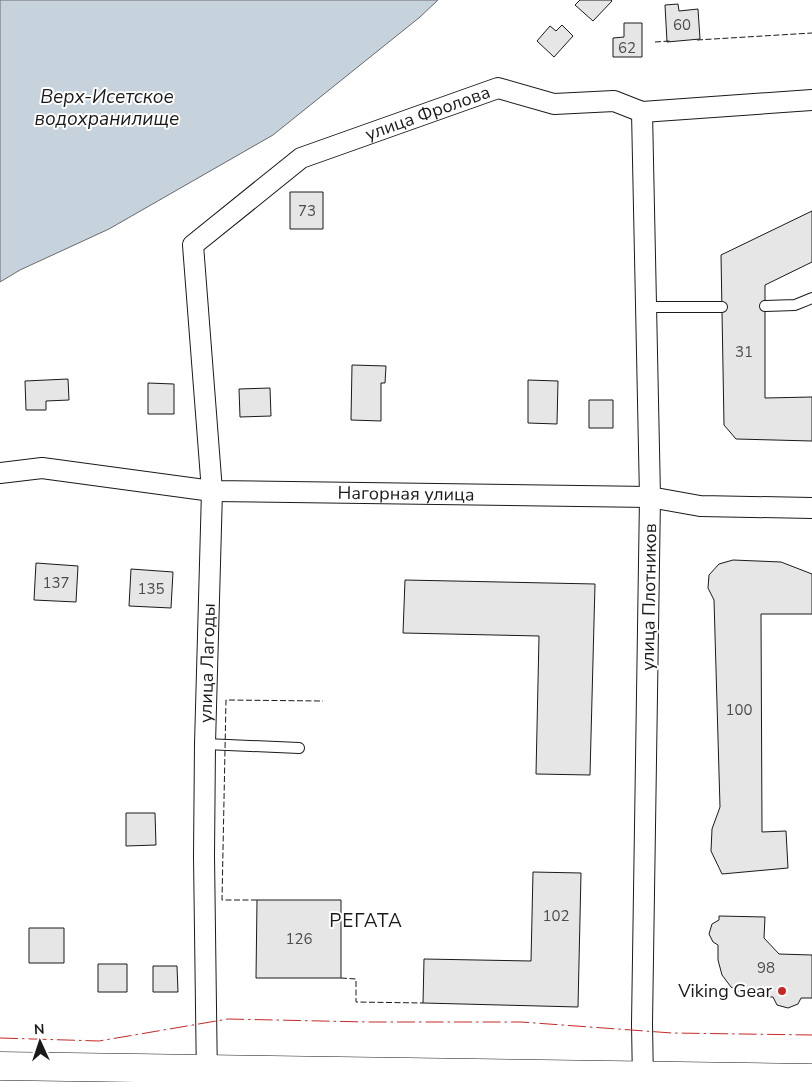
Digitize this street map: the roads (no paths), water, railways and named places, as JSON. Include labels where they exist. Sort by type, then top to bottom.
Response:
[{"type":"street","name":"улица Фролова","points":[[193,245],[300,158],[498,88],[554,104],[614,101],[642,112],[812,100]]},
{"type":"street","name":"улица Плотников","points":[[642,112],[650,497],[643,1079]]},
{"type":"street","name":"улица Лагоды","points":[[193,245],[212,491],[205,744],[206,1076]]},
{"type":"street","name":"Нагорная улица","points":[[0,473],[42,468],[212,491],[650,497],[700,506],[812,508]]},
{"type":"street","points":[[0,1066],[206,1076],[643,1079],[812,1078]]},
{"type":"lane","points":[[765,306],[795,305],[812,298]]},
{"type":"lane","points":[[647,307],[722,307]]},
{"type":"lane","points":[[205,744],[299,748]]},
{"type":"water","name":"Верх-Исетское водохранилище","points":[[0,0],[438,0],[420,17],[273,135],[109,229],[20,270],[0,282]]},
{"type":"place","name":"Viking Gear","points":[[782,991]]},
{"type":"district","name":"РЕГАТА","points":[[366,921]]}]
